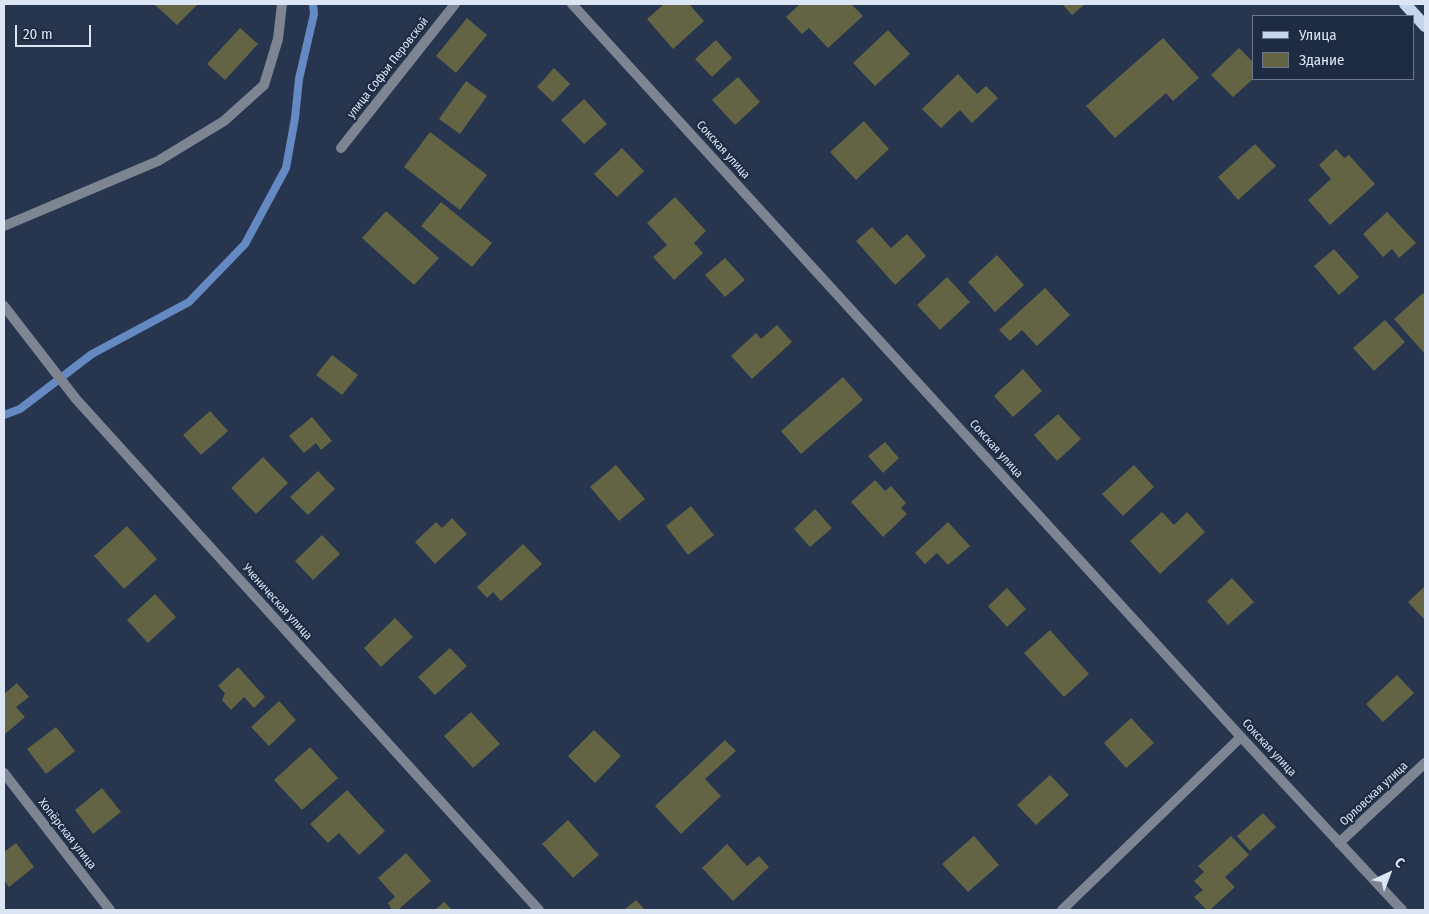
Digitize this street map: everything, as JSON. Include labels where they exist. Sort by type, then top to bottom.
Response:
[{"type":"main road","points":[[1405,4],[1425,26]]},
{"type":"street","points":[[4,226],[158,161],[224,122],[264,85],[278,39],[282,4]]},
{"type":"street","name":"улица Софьи Перовской","points":[[341,148],[455,4]]},
{"type":"street","name":"Сокская улица","points":[[572,4],[1241,737],[1402,910]]},
{"type":"street","name":"Ученическая улица","points":[[4,306],[71,391],[539,910]]},
{"type":"street","points":[[1062,910],[1241,737]]},
{"type":"street","name":"Орловская улица","points":[[1339,843],[1425,763]]},
{"type":"street","name":"Хопёрская улица","points":[[4,773],[110,910]]},
{"type":"building","points":[[154,4],[198,4],[177,25]]},
{"type":"building","points":[[664,4],[689,4],[704,21],[673,49],[647,19]]},
{"type":"building","points":[[800,4],[851,4],[863,16],[828,48],[809,28],[802,34],[786,17]]},
{"type":"building","points":[[1062,4],[1085,4],[1072,15]]},
{"type":"building","points":[[467,18],[487,35],[456,73],[436,56]]},
{"type":"building","points":[[240,28],[258,44],[225,80],[207,64]]},
{"type":"building","points":[[888,30],[910,54],[875,86],[853,63]]},
{"type":"building","points":[[1163,38],[1199,78],[1173,101],[1166,93],[1115,138],[1086,106]]},
{"type":"building","points":[[716,40],[732,58],[712,77],[695,59]]},
{"type":"building","points":[[1239,48],[1252,61],[1252,80],[1233,97],[1211,75]]},
{"type":"building","points":[[554,68],[570,84],[553,102],[537,87]]},
{"type":"building","points":[[958,74],[977,94],[986,86],[998,98],[972,123],[960,110],[941,128],[922,109]]},
{"type":"building","points":[[738,77],[760,102],[735,125],[712,100]]},
{"type":"building","points":[[466,81],[487,96],[460,134],[439,119]]},
{"type":"building","points":[[584,99],[607,124],[584,144],[561,120]]},
{"type":"building","points":[[864,121],[889,149],[856,180],[830,152]]},
{"type":"building","points":[[430,132],[487,175],[460,210],[404,167]]},
{"type":"building","points":[[1255,144],[1276,166],[1238,200],[1218,177]]},
{"type":"building","points":[[622,148],[644,171],[617,197],[594,174]]},
{"type":"building","points":[[1336,149],[1344,158],[1349,155],[1375,184],[1330,225],[1308,200],[1331,179],[1319,165]]},
{"type":"building","points":[[675,197],[706,231],[694,243],[703,253],[674,280],[653,257],[667,245],[647,223]]},
{"type":"building","points":[[441,202],[492,243],[472,267],[421,226]]},
{"type":"building","points":[[386,211],[439,258],[414,285],[362,238]]},
{"type":"building","points":[[1387,212],[1416,243],[1399,258],[1392,249],[1383,257],[1363,234]]},
{"type":"building","points":[[872,227],[891,248],[907,234],[926,256],[895,285],[856,241]]},
{"type":"building","points":[[1334,249],[1359,277],[1339,295],[1314,266]]},
{"type":"building","points":[[997,255],[1024,285],[995,312],[968,282]]},
{"type":"building","points":[[725,258],[745,280],[725,297],[705,275]]},
{"type":"building","points":[[947,277],[970,302],[940,330],[917,305]]},
{"type":"building","points":[[1045,288],[1070,315],[1037,346],[1022,330],[1010,341],[999,330]]},
{"type":"building","points":[[1423,293],[1425,295],[1425,354],[1394,319]]},
{"type":"building","points":[[1385,320],[1405,342],[1374,371],[1353,348]]},
{"type":"building","points":[[777,325],[792,342],[752,379],[731,356],[756,333],[761,339]]},
{"type":"building","points":[[332,355],[358,375],[342,395],[316,375]]},
{"type":"building","points":[[1023,369],[1042,391],[1013,417],[994,396]]},
{"type":"building","points":[[843,377],[863,400],[801,454],[781,431]]},
{"type":"building","points":[[210,411],[228,431],[201,455],[183,435]]},
{"type":"building","points":[[1058,414],[1081,439],[1057,461],[1034,435]]},
{"type":"building","points":[[312,417],[332,441],[321,450],[316,443],[304,453],[289,436]]},
{"type":"building","points":[[885,442],[899,458],[883,473],[868,456]]},
{"type":"building","points":[[263,457],[288,483],[256,514],[231,488]]},
{"type":"building","points":[[616,465],[645,499],[619,521],[590,487]]},
{"type":"building","points":[[1134,465],[1154,487],[1123,516],[1102,494]]},
{"type":"building","points":[[318,471],[335,489],[308,515],[290,497]]},
{"type":"building","points":[[875,480],[885,491],[891,486],[906,503],[901,508],[907,514],[883,537],[851,502]]},
{"type":"building","points":[[691,506],[714,535],[688,555],[666,526]]},
{"type":"building","points":[[815,509],[832,528],[810,547],[794,529]]},
{"type":"building","points":[[1162,512],[1174,525],[1187,512],[1205,532],[1160,574],[1130,541]]},
{"type":"building","points":[[452,518],[467,534],[435,564],[415,542],[436,522],[442,528]]},
{"type":"building","points":[[948,522],[970,546],[948,565],[937,553],[925,564],[915,553]]},
{"type":"building","points":[[127,526],[157,559],[124,589],[94,556]]},
{"type":"building","points":[[322,535],[340,554],[313,580],[295,561]]},
{"type":"building","points":[[523,544],[542,564],[501,601],[493,592],[487,598],[477,587]]},
{"type":"building","points":[[1232,578],[1254,602],[1228,625],[1207,601]]},
{"type":"building","points":[[1425,586],[1425,620],[1408,602]]},
{"type":"building","points":[[1007,588],[1026,609],[1007,627],[988,606]]},
{"type":"building","points":[[155,594],[176,617],[148,643],[127,620]]},
{"type":"building","points":[[395,618],[413,637],[381,667],[364,648]]},
{"type":"building","points":[[1050,630],[1089,674],[1064,697],[1024,653]]},
{"type":"building","points":[[450,648],[467,666],[435,695],[418,677]]},
{"type":"building","points":[[238,667],[265,697],[254,708],[244,697],[231,710],[222,700],[225,693],[218,686]]},
{"type":"building","points":[[1397,675],[1414,693],[1383,722],[1366,704]]},
{"type":"building","points":[[17,683],[29,697],[16,707],[25,717],[4,735],[4,694]]},
{"type":"building","points":[[279,701],[296,720],[269,746],[251,727]]},
{"type":"building","points":[[471,712],[500,744],[473,768],[444,736]]},
{"type":"building","points":[[1131,718],[1154,743],[1126,768],[1104,743]]},
{"type":"building","points":[[56,727],[75,751],[46,774],[27,749]]},
{"type":"building","points":[[594,730],[621,756],[595,783],[568,756]]},
{"type":"building","points":[[725,740],[736,751],[705,779],[721,796],[681,834],[655,806]]},
{"type":"building","points":[[310,747],[338,778],[302,810],[274,780]]},
{"type":"building","points":[[1050,775],[1069,795],[1036,825],[1017,805]]},
{"type":"building","points":[[102,788],[121,812],[93,834],[75,810]]},
{"type":"building","points":[[347,790],[385,831],[359,855],[339,833],[328,843],[310,824]]},
{"type":"building","points":[[1263,813],[1276,827],[1250,851],[1237,836]]},
{"type":"building","points":[[568,820],[599,855],[573,878],[542,844]]},
{"type":"building","points":[[974,836],[999,865],[968,892],[942,864]]},
{"type":"building","points":[[1231,836],[1249,855],[1225,877],[1235,887],[1210,910],[1207,910],[1194,897],[1203,890],[1194,881],[1204,872],[1198,866]]},
{"type":"building","points":[[16,843],[34,867],[9,887],[4,880],[4,852]]},
{"type":"building","points":[[727,844],[747,866],[759,856],[769,867],[733,901],[702,868]]},
{"type":"building","points":[[406,853],[431,881],[398,910],[392,910],[388,903],[395,897],[378,878]]},
{"type":"building","points":[[636,900],[645,910],[624,910]]},
{"type":"building","points":[[444,902],[452,910],[435,910]]},
{"type":"waterway","points":[[4,415],[20,409],[92,354],[189,302],[245,244],[286,168],[295,118],[299,79],[314,14],[313,4]]}]
